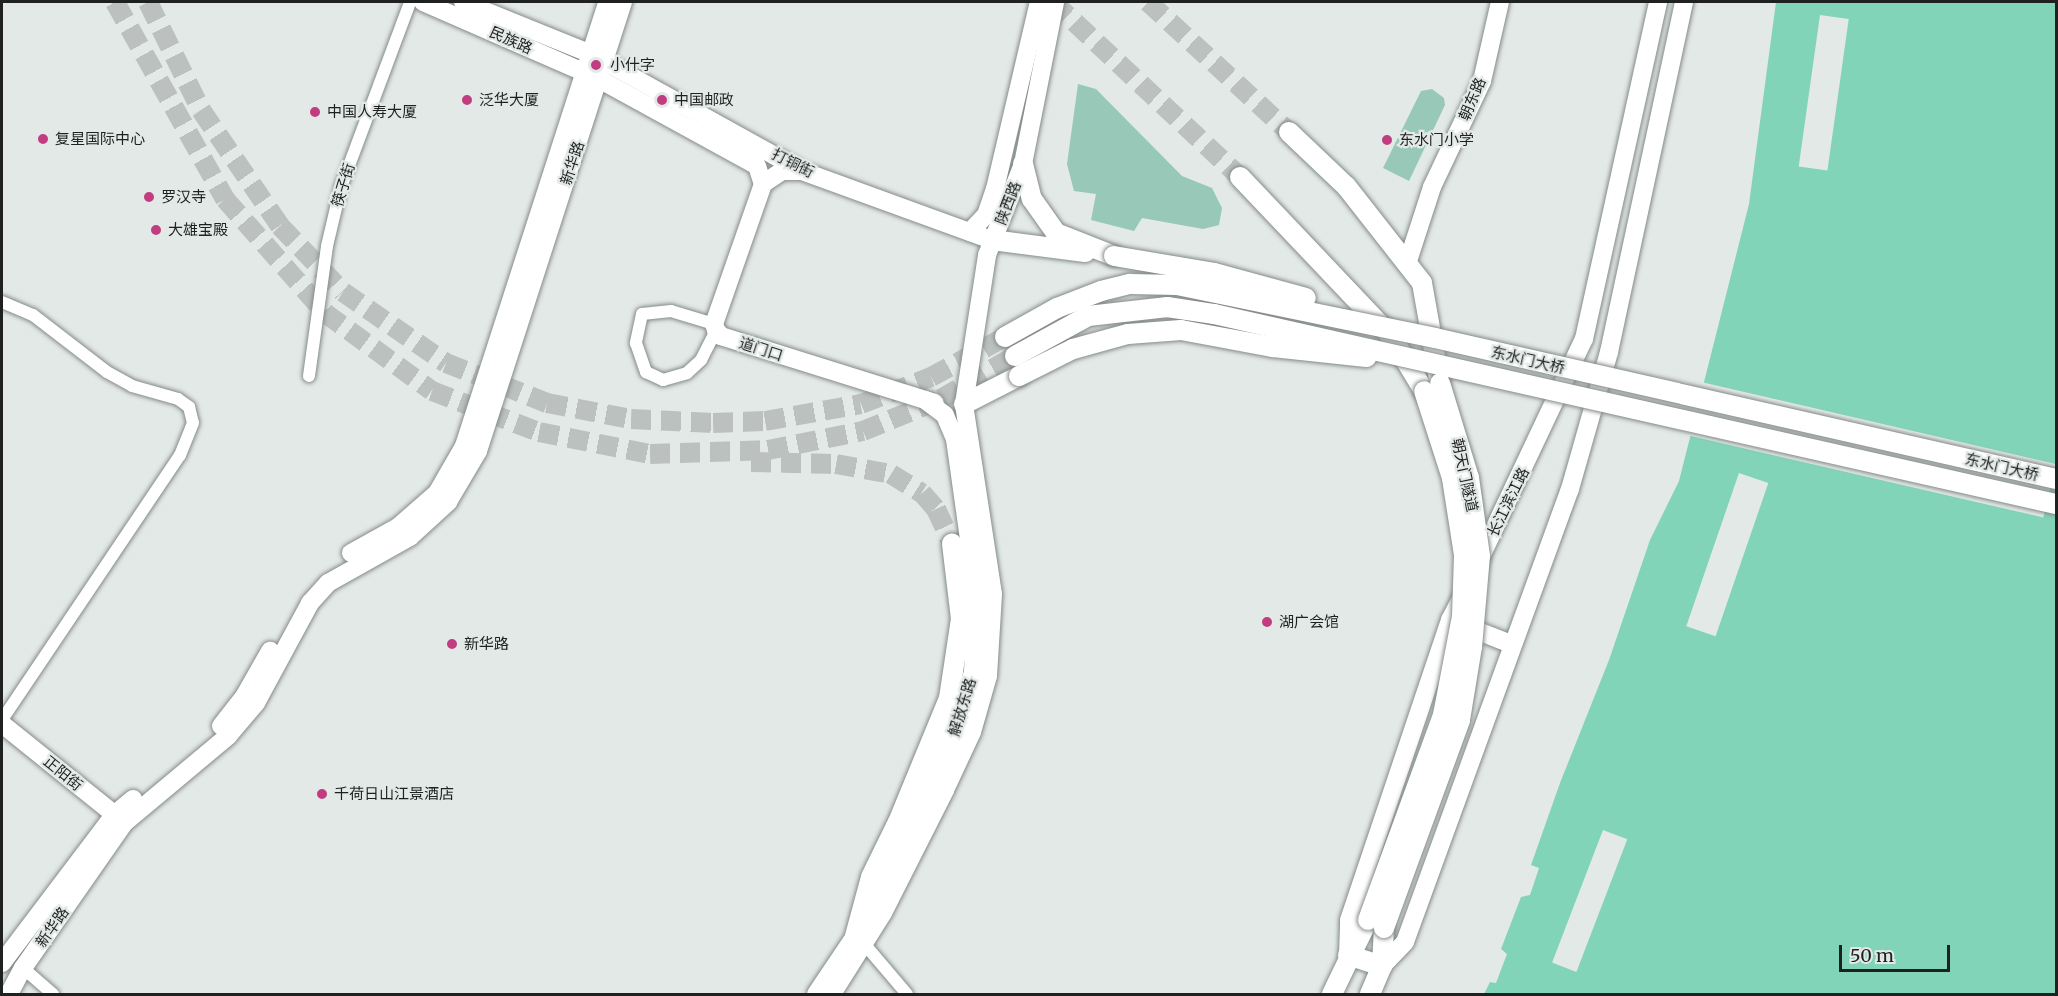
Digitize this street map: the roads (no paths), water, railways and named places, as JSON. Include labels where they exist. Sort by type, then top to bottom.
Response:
[{"type":"main road","name":"民族路","points":[[423,2],[592,76]]},
{"type":"main road","name":"民族路","points":[[464,2],[598,57]]},
{"type":"main road","name":"新华路","points":[[598,57],[607,2]]},
{"type":"main road","name":"新华路","points":[[2,963],[119,819],[228,736],[256,703],[310,603],[328,583],[410,537],[448,502],[478,451],[598,57],[624,2]]},
{"type":"main road","name":"陕西路","points":[[970,232],[986,215],[995,189],[1039,2]]},
{"type":"main road","name":"陕西路","points":[[964,404],[992,240],[1023,164],[1055,2]]},
{"type":"main road","name":"朝东路","points":[[1408,261],[1432,187],[1482,81],[1500,2]]},
{"type":"main road","name":"长江滨江路","points":[[1332,994],[1348,955],[1349,920],[1450,620],[1584,339],[1658,2]]},
{"type":"main road","points":[[1370,994],[1382,966],[1405,942],[1511,644],[1570,489],[1609,352],[1684,2]]},
{"type":"main road","name":"打铜街","points":[[598,57],[802,171],[992,240]]},
{"type":"main road","name":"打铜街","points":[[592,76],[757,166],[763,184]]},
{"type":"main road","name":"朝天门隧道","points":[[1289,132],[1346,186],[1408,261],[1422,283],[1428,309],[1432,387]]},
{"type":"main road","points":[[1023,164],[1032,199],[1060,242]]},
{"type":"main road","points":[[715,327],[763,184],[782,171],[802,171]]},
{"type":"main road","name":"朝天门隧道","points":[[1240,177],[1391,336],[1432,387],[1469,478],[1480,556],[1472,647],[1460,720],[1376,924],[1348,955]]},
{"type":"main road","points":[[992,240],[1060,242],[1114,256],[1214,273],[1435,338]]},
{"type":"main road","name":"东水门大桥","points":[[1005,337],[1057,308],[1130,284],[1177,285],[1221,292],[1435,338],[2056,479]]},
{"type":"main road","name":"东水门大桥","points":[[1015,356],[1088,316],[1167,308],[1431,360],[2056,504]]},
{"type":"main road","name":"道门口","points":[[715,327],[721,336],[925,400],[964,404]]},
{"type":"main road","points":[[964,404],[1073,349],[1128,334],[1180,330],[1318,354],[1431,360]]},
{"type":"main road","name":"解放东路","points":[[816,994],[860,939],[957,728],[977,647],[974,564],[953,430],[945,415],[925,400]]},
{"type":"main road","name":"解放东路","points":[[832,994],[960,759],[988,676],[993,594],[964,404]]},
{"type":"main road","points":[[860,939],[871,877],[903,812],[949,698],[961,620],[951,544]]},
{"type":"main road","points":[[1450,620],[1511,644]]},
{"type":"main road","name":"正阳街","points":[[2,722],[119,819]]},
{"type":"main road","name":"新华路","points":[[9,994],[23,968],[119,819]]},
{"type":"main road","name":"朝天门隧道","points":[[1376,924],[1382,966]]},
{"type":"main road","points":[[1348,955],[1382,966]]},
{"type":"street","name":"筷子街","points":[[309,376],[327,246],[341,187],[410,2]]},
{"type":"street","points":[[2,302],[33,315],[132,387],[178,399],[189,407],[193,423],[180,455],[2,722]]},
{"type":"street","points":[[671,311],[715,327],[701,360],[687,373],[663,380],[646,372],[636,343],[642,314],[671,311]]},
{"type":"street","points":[[860,939],[908,994]]},
{"type":"street","points":[[23,968],[53,994]]},
{"type":"tunnel","points":[[113,2],[119,6]]},
{"type":"tunnel","points":[[115,2],[225,199],[325,313],[432,391],[539,432],[650,454],[768,450],[863,431],[941,399],[1015,356]]},
{"type":"tunnel","points":[[148,2],[201,110],[280,226],[343,292],[446,363],[547,403],[631,419],[713,423],[765,421],[861,404],[931,377],[1005,337]]},
{"type":"tunnel","points":[[1053,2],[1240,177]]},
{"type":"tunnel","points":[[1148,2],[1289,132]]},
{"type":"tunnel","points":[[751,462],[836,464],[891,474],[922,493],[936,509],[952,544]]},
{"type":"railway","points":[[1455,349],[2056,485]]},
{"type":"railway","points":[[1452,362],[2056,498]]},
{"type":"place","name":"小什字","points":[[596,65]]},
{"type":"place","name":"泛华大厦","points":[[467,100]]},
{"type":"place","name":"中国邮政","points":[[662,100]]},
{"type":"place","name":"中国人寿大厦","points":[[315,112]]},
{"type":"place","name":"复星国际中心","points":[[43,139]]},
{"type":"place","name":"东水门小学","points":[[1387,140]]},
{"type":"place","name":"罗汉寺","points":[[149,197]]},
{"type":"place","name":"大雄宝殿","points":[[156,230]]},
{"type":"place","name":"湖广会馆","points":[[1267,622]]},
{"type":"place","name":"新华路","points":[[452,644]]},
{"type":"place","name":"千荷日山江景酒店","points":[[322,794]]}]
